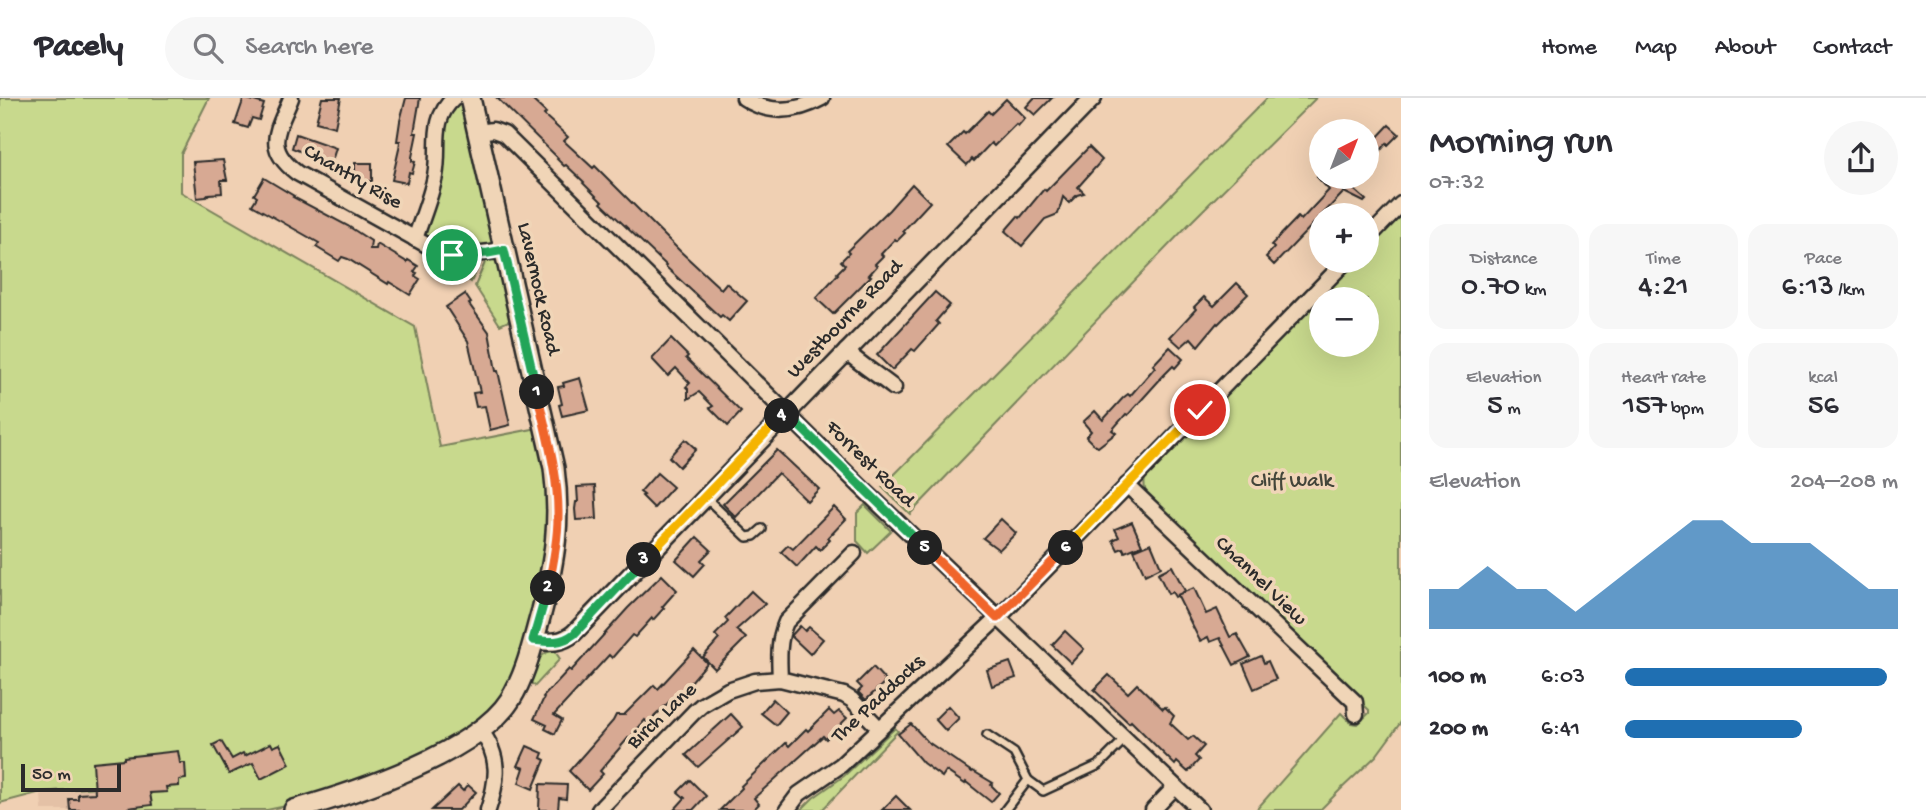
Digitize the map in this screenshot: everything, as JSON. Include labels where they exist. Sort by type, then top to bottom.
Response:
[{"type":"main road","name":"Lavernock Road","points":[[294,810],[382,781],[443,752],[492,721],[509,702],[524,672],[554,561],[558,530],[557,494],[551,456],[470,98]]},
{"type":"street","name":"Chantry Rise","points":[[291,98],[276,134],[276,141],[280,157],[297,173],[441,253],[452,255],[504,250]]},
{"type":"street","points":[[415,239],[435,178],[439,117],[454,98]]},
{"type":"street","points":[[744,98],[762,107],[785,109],[806,107],[822,98]]},
{"type":"street","name":"Westbourne Road","points":[[533,640],[557,642],[574,634],[1093,98]]},
{"type":"street","name":"Forrest Road","points":[[478,132],[493,130],[504,134],[860,486],[1200,810]]},
{"type":"street","points":[[1379,227],[1401,204]]},
{"type":"street","name":"The Paddocks","points":[[787,810],[799,794],[841,765],[997,618],[1334,273]]},
{"type":"street","points":[[846,351],[894,388]]},
{"type":"street","name":"Channel View","points":[[1128,485],[1355,702],[1356,715]]},
{"type":"street","points":[[780,679],[780,643],[786,622],[854,553]]},
{"type":"street","name":"Birch Lane","points":[[599,810],[702,705],[741,684],[780,679],[844,695],[852,699],[879,728]]},
{"type":"street","points":[[480,730],[491,746],[496,765],[495,786],[488,810]]},
{"type":"street","points":[[1153,810],[1175,787]]},
{"type":"lane","points":[[705,496],[747,537],[754,536],[762,529]]},
{"type":"lane","points":[[987,735],[1014,754],[1028,780],[1043,791],[1099,765],[1125,739]]},
{"type":"lane","points":[[1006,810],[1028,780]]},
{"type":"shaded area","points":[[134,784],[137,810],[42,810],[41,792]]},
{"type":"green space","points":[[0,98],[209,98],[181,154],[181,192],[415,327],[440,447],[538,428],[551,507],[541,579],[521,654],[508,689],[485,716],[447,742],[384,773],[267,810],[137,810],[133,784],[41,792],[0,803]]},
{"type":"green space","points":[[1267,98],[1316,98],[1192,221],[910,514],[882,487]]},
{"type":"green space","points":[[456,104],[464,104],[495,238],[487,249],[445,248],[426,234],[444,120]]},
{"type":"green space","name":"Cliff Walk","points":[[1401,213],[1401,722],[1376,756],[1320,810],[1256,810],[1341,713],[1351,723],[1358,724],[1369,710],[1148,497],[1144,482],[1148,473],[1309,307],[1309,357],[1379,357],[1379,287],[1329,287],[1342,273],[1379,273],[1379,236]]},
{"type":"green space","points":[[450,259],[481,260],[471,282],[447,266]]},
{"type":"green space","points":[[486,260],[499,262],[513,319],[500,325],[475,286]]},
{"type":"green space","points":[[865,505],[891,531],[868,553],[857,541],[857,513]]},
{"type":"green space","points":[[554,650],[560,659],[535,686],[530,682],[538,662],[544,654]]},
{"type":"green space","points":[[895,728],[898,731],[822,810],[801,810],[844,776]]},
{"type":"building","points":[[244,98],[264,104],[259,120],[252,118],[248,128],[235,124]]},
{"type":"building","points":[[322,98],[341,98],[335,127],[316,122]]},
{"type":"building","points":[[406,98],[420,98],[412,157],[415,162],[407,183],[392,180]]},
{"type":"building","points":[[497,98],[530,98],[568,137],[564,141],[593,168],[595,166],[680,251],[721,289],[726,283],[747,301],[729,321],[722,315],[720,317],[665,266],[601,203],[584,182],[564,166]]},
{"type":"building","points":[[1034,98],[1052,98],[1035,115],[1026,107]]},
{"type":"building","points":[[1006,99],[1025,118],[994,146],[991,143],[967,165],[948,147],[988,111],[991,114]]},
{"type":"building","points":[[1389,125],[1399,134],[1381,150],[1379,136]]},
{"type":"building","points":[[296,134],[336,148],[331,164],[292,148]]},
{"type":"building","points":[[1089,147],[1102,160],[1078,187],[1084,193],[1077,195],[1069,203],[1063,197],[1058,214],[1045,219],[1022,246],[1005,231],[1018,216],[1020,218],[1044,189],[1046,191]]},
{"type":"building","points":[[223,160],[227,180],[221,180],[222,193],[197,198],[193,162]]},
{"type":"building","points":[[355,163],[372,163],[372,181],[355,181]]},
{"type":"building","points":[[264,178],[371,241],[370,249],[376,249],[377,244],[418,266],[414,272],[420,279],[410,295],[348,259],[342,257],[339,261],[316,247],[319,243],[252,205],[257,197],[254,195]]},
{"type":"building","points":[[912,184],[930,202],[903,231],[905,233],[881,254],[883,256],[875,264],[877,266],[869,275],[871,276],[833,314],[816,298],[845,265],[841,261],[849,253],[847,251]]},
{"type":"building","points":[[1353,189],[1366,200],[1364,202],[1344,192],[1333,203],[1317,203],[1329,190]]},
{"type":"building","points":[[1309,211],[1309,228],[1274,265],[1266,257],[1274,248],[1271,245],[1298,217],[1301,220]]},
{"type":"building","points":[[1237,283],[1248,294],[1217,323],[1198,346],[1191,338],[1181,347],[1170,337],[1204,297],[1214,306]]},
{"type":"building","points":[[935,292],[950,305],[936,321],[939,324],[915,351],[912,349],[892,370],[877,355]]},
{"type":"building","points":[[465,294],[489,332],[510,425],[490,430],[485,406],[476,407],[473,393],[480,392],[468,341],[446,307]]},
{"type":"building","points":[[671,339],[688,356],[686,358],[741,412],[728,426],[699,392],[688,399],[686,387],[690,383],[676,368],[668,376],[652,359]]},
{"type":"building","points":[[1170,347],[1183,359],[1164,375],[1128,415],[1126,414],[1112,430],[1116,433],[1098,447],[1093,444],[1086,437],[1091,431],[1083,422],[1095,411],[1103,420],[1123,398],[1128,394],[1130,396]]},
{"type":"building","points":[[580,378],[589,410],[562,416],[558,387]]},
{"type":"building","points":[[685,439],[696,449],[679,467],[669,457]]},
{"type":"building","points":[[777,450],[819,489],[807,501],[778,473],[736,517],[723,504]]},
{"type":"building","points":[[657,473],[673,487],[654,508],[640,492]]},
{"type":"building","points":[[595,486],[597,519],[576,520],[577,487]]},
{"type":"building","points":[[834,507],[846,519],[820,550],[816,546],[797,567],[781,552],[788,545],[793,549]]},
{"type":"building","points":[[1001,519],[1016,533],[999,550],[983,538]]},
{"type":"building","points":[[1132,522],[1142,545],[1125,552],[1123,548],[1118,550],[1113,540],[1119,537],[1115,529]]},
{"type":"building","points":[[697,537],[711,550],[701,560],[705,564],[694,576],[676,560]]},
{"type":"building","points":[[1151,543],[1161,567],[1145,575],[1134,550]]},
{"type":"building","points":[[1172,566],[1185,591],[1175,597],[1172,592],[1168,594],[1158,573]]},
{"type":"building","points":[[662,575],[677,590],[662,607],[664,608],[635,637],[632,635],[612,658],[609,655],[554,715],[562,720],[555,734],[545,729],[547,725],[534,719],[543,697]]},
{"type":"building","points":[[1194,588],[1206,614],[1217,609],[1230,637],[1237,634],[1250,657],[1234,665],[1220,638],[1210,642],[1208,637],[1200,641],[1177,595]]},
{"type":"building","points":[[751,591],[765,604],[736,630],[746,638],[715,669],[703,657],[719,639],[715,635],[728,622],[725,618]]},
{"type":"building","points":[[800,626],[805,631],[809,627],[823,639],[810,654],[791,636]]},
{"type":"building","points":[[1065,631],[1084,649],[1071,663],[1052,645]]},
{"type":"building","points":[[694,650],[707,663],[680,695],[678,693],[648,723],[645,720],[629,737],[600,771],[603,774],[588,790],[569,771],[616,715],[624,715],[654,685],[658,689]]},
{"type":"building","points":[[1261,656],[1264,663],[1268,661],[1276,679],[1254,689],[1243,664]]},
{"type":"building","points":[[1010,662],[1016,678],[992,686],[987,670]]},
{"type":"building","points":[[873,667],[886,681],[866,700],[858,692],[862,688],[857,683]]},
{"type":"building","points":[[1109,675],[1128,693],[1137,684],[1174,716],[1170,723],[1188,740],[1193,736],[1204,746],[1195,756],[1199,760],[1188,772],[1177,762],[1175,765],[1131,721],[1129,723],[1094,690]]},
{"type":"building","points":[[773,699],[787,712],[776,725],[761,713]]},
{"type":"building","points":[[948,706],[959,718],[946,731],[935,719]]},
{"type":"building","points":[[829,710],[834,715],[839,711],[847,718],[826,739],[823,736],[754,798],[759,804],[753,810],[720,810],[786,743],[789,746]]},
{"type":"building","points":[[731,714],[743,727],[698,767],[686,755]]},
{"type":"building","points":[[911,724],[928,742],[993,783],[991,785],[999,793],[991,802],[966,782],[965,784],[946,771],[942,777],[923,763],[898,734]]},
{"type":"building","points":[[221,741],[232,759],[243,753],[245,756],[271,743],[273,747],[280,744],[290,764],[261,779],[253,763],[229,774],[213,745]]},
{"type":"building","points":[[527,746],[543,753],[541,758],[545,760],[533,789],[519,783],[524,768],[518,766]]},
{"type":"building","points":[[178,751],[180,763],[185,763],[186,779],[179,780],[179,786],[166,787],[167,792],[150,793],[152,805],[128,810],[70,810],[69,799],[78,799],[78,794],[95,793],[93,762]]},
{"type":"building","points":[[690,780],[706,796],[693,810],[674,810],[685,798],[678,792]]},
{"type":"building","points":[[540,784],[567,785],[566,799],[559,798],[558,810],[539,810]]},
{"type":"building","points":[[468,785],[476,792],[459,810],[432,810],[458,786],[463,791]]},
{"type":"building","points":[[896,796],[910,810],[882,810]]},
{"type":"route","points":[[452,255],[504,250],[554,468],[558,506],[556,549],[533,640],[557,642],[574,634],[786,413],[997,618],[1200,410]]}]
